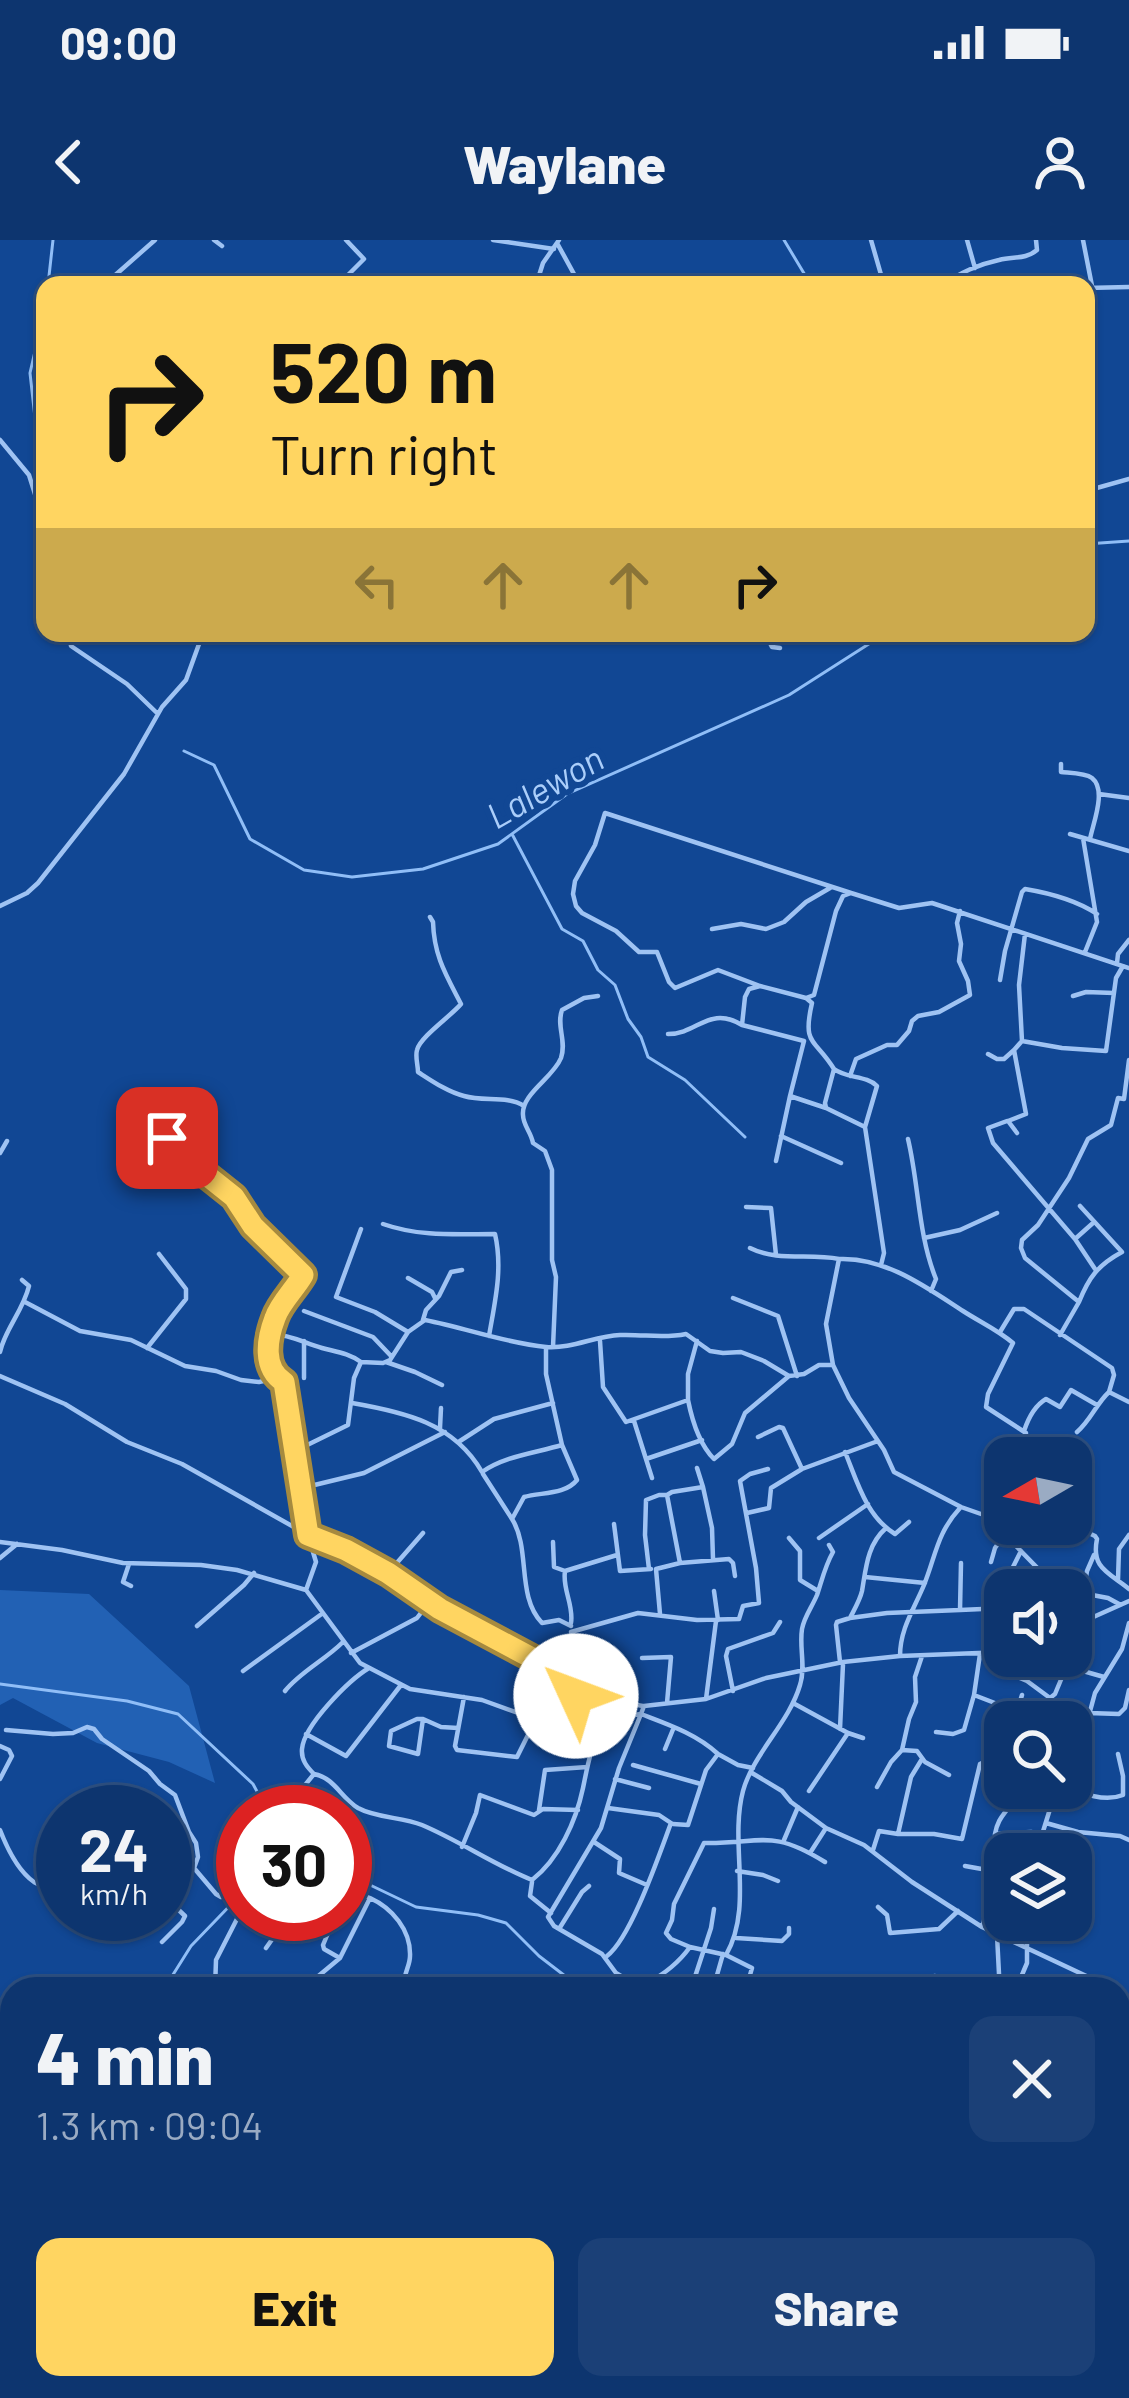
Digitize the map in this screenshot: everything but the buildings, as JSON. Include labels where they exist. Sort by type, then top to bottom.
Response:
[{"type":"street","points":[[114,276],[153,240]]},
{"type":"street","points":[[214,240],[222,247]]},
{"type":"street","points":[[346,240],[364,259],[347,276]]},
{"type":"street","points":[[493,240],[557,244]]},
{"type":"street","points":[[871,240],[881,276]]},
{"type":"street","points":[[967,240],[975,268]]},
{"type":"street","points":[[957,276],[1000,259],[1031,256],[1037,250],[1036,240]]},
{"type":"street","points":[[1083,240],[1088,276]]},
{"type":"street","points":[[539,276],[557,244]]},
{"type":"street","points":[[557,244],[575,276]]},
{"type":"street","points":[[1095,287],[1129,287]]},
{"type":"street","points":[[0,440],[29,476],[36,497]]},
{"type":"street","points":[[1095,488],[1129,479]]},
{"type":"street","points":[[70,642],[158,714]]},
{"type":"street","points":[[0,906],[38,884],[124,774],[158,714],[186,680],[200,642]]},
{"type":"street","points":[[770,642],[780,648]]},
{"type":"street","points":[[1061,764],[1060,772],[1093,779],[1100,794],[1087,838],[1097,922],[1085,952]]},
{"type":"street","points":[[1100,794],[1129,798]]},
{"type":"street","points":[[776,1161],[812,1003],[718,970],[675,988],[657,952],[638,952],[616,932],[582,914],[573,894],[575,881],[596,845],[605,813],[899,908],[932,903],[1123,966]]},
{"type":"street","points":[[1070,834],[1129,851]]},
{"type":"street","points":[[712,929],[741,923],[766,929],[784,922],[831,887]]},
{"type":"street","points":[[1000,980],[1025,889],[1053,895],[1096,914]]},
{"type":"street","points":[[806,998],[814,995],[836,911],[843,896],[851,893]]},
{"type":"street","points":[[850,1076],[856,1059],[897,1045],[918,1016],[933,1014],[970,995],[959,961],[960,911]]},
{"type":"street","points":[[430,917],[441,970],[461,1004],[423,1039],[417,1050],[418,1072],[455,1094],[513,1100],[524,1106]]},
{"type":"street","points":[[988,1054],[1004,1059],[1022,1041],[1019,985],[1024,934]]},
{"type":"street","points":[[1123,966],[1118,954],[1129,940]]},
{"type":"street","points":[[1022,1041],[1106,1051],[1116,975],[1123,966]]},
{"type":"street","points":[[742,1025],[745,997],[749,989],[760,986]]},
{"type":"street","points":[[1073,996],[1114,993]]},
{"type":"street","points":[[512,1519],[524,1497],[576,1483],[546,1374],[556,1276],[552,1170],[522,1119],[524,1106],[560,1062],[562,1010],[598,996]]},
{"type":"street","points":[[668,1034],[687,1032],[705,1018],[734,1019],[804,1041]]},
{"type":"street","points":[[807,1025],[810,1040],[834,1069],[877,1086],[865,1127],[884,1253],[881,1265]]},
{"type":"street","points":[[1014,1050],[1026,1114],[988,1128],[993,1143],[1076,1239],[1095,1269]]},
{"type":"street","points":[[1079,1302],[1025,1258],[1022,1240],[1069,1178],[1088,1139],[1111,1124],[1118,1098],[1124,1099],[1129,1060]]},
{"type":"street","points":[[826,1108],[834,1069]]},
{"type":"street","points":[[790,1096],[865,1127]]},
{"type":"street","points":[[143,1109],[170,1144],[234,1197],[253,1226],[303,1275],[277,1312],[268,1354],[269,1366],[284,1382],[316,1562],[306,1590]]},
{"type":"street","points":[[1008,1121],[1017,1133]]},
{"type":"street","points":[[782,1136],[841,1163]]},
{"type":"street","points":[[908,1138],[924,1238],[936,1279],[931,1291]]},
{"type":"street","points":[[0,1153],[7,1142]]},
{"type":"street","points":[[1080,1206],[1129,1258]]},
{"type":"street","points":[[746,1207],[771,1208],[776,1255]]},
{"type":"street","points":[[924,1238],[960,1230],[997,1213]]},
{"type":"street","points":[[1076,1239],[1093,1223]]},
{"type":"street","points":[[383,1224],[409,1233],[495,1234],[499,1284],[489,1336]]},
{"type":"street","points":[[361,1229],[336,1297],[408,1332]]},
{"type":"street","points":[[750,1248],[763,1254],[821,1255],[881,1265],[1000,1334],[1013,1343],[999,1366],[986,1407],[1024,1432]]},
{"type":"street","points":[[1060,1335],[1095,1269],[1122,1252]]},
{"type":"street","points":[[147,1348],[186,1299],[186,1288],[158,1254]]},
{"type":"street","points":[[838,1259],[826,1324],[833,1365],[850,1398],[894,1472],[984,1514]]},
{"type":"street","points":[[272,1334],[296,1336],[362,1362],[389,1359],[423,1320],[451,1272],[462,1270]]},
{"type":"street","points":[[408,1278],[435,1298]]},
{"type":"street","points":[[0,1352],[4,1334],[13,1327],[25,1302],[29,1286],[22,1280]]},
{"type":"street","points":[[733,1298],[778,1316],[793,1376]]},
{"type":"street","points":[[25,1302],[80,1331],[130,1340],[185,1366],[241,1380],[277,1378]]},
{"type":"street","points":[[1000,1334],[1008,1316],[1024,1309],[1112,1368],[1108,1392],[1078,1432]]},
{"type":"street","points":[[304,1311],[374,1337],[389,1359],[442,1385]]},
{"type":"street","points":[[423,1320],[550,1347],[611,1335],[664,1338],[682,1334],[716,1353],[741,1352],[793,1376]]},
{"type":"street","points":[[304,1340],[304,1378]]},
{"type":"street","points":[[600,1340],[603,1387],[626,1422],[688,1400]]},
{"type":"street","points":[[697,1341],[688,1374],[688,1400],[712,1458],[732,1444],[745,1413],[793,1376],[819,1365],[833,1365]]},
{"type":"street","points":[[296,1451],[348,1424],[354,1378],[362,1362]]},
{"type":"street","points":[[0,1376],[65,1404],[127,1442],[182,1464],[308,1535],[388,1573],[562,1674],[618,1694],[631,1704],[706,1699],[766,1678],[842,1662],[984,1653]]},
{"type":"street","points":[[1025,1437],[1031,1413],[1042,1401],[1060,1407],[1071,1390],[1097,1405]]},
{"type":"street","points":[[1108,1392],[1129,1402]]},
{"type":"street","points":[[352,1403],[398,1412],[460,1442],[521,1536],[522,1565],[535,1616],[542,1623],[560,1619],[571,1629]]},
{"type":"street","points":[[460,1442],[494,1419],[553,1403]]},
{"type":"street","points":[[441,1408],[442,1430]]},
{"type":"street","points":[[634,1421],[652,1478]]},
{"type":"street","points":[[758,1437],[783,1428],[802,1469]]},
{"type":"street","points":[[302,1488],[364,1473],[442,1430]]},
{"type":"street","points":[[646,1459],[702,1440]]},
{"type":"street","points":[[747,1513],[769,1508],[771,1488],[802,1469],[878,1441]]},
{"type":"street","points":[[482,1472],[562,1445]]},
{"type":"street","points":[[845,1452],[856,1487],[886,1528],[895,1534],[909,1522]]},
{"type":"street","points":[[697,1468],[712,1528],[713,1559]]},
{"type":"street","points":[[571,1629],[627,1615],[739,1619],[743,1606],[760,1601],[741,1479],[768,1469]]},
{"type":"street","points":[[667,1496],[703,1487]]},
{"type":"street","points":[[667,1496],[680,1563]]},
{"type":"street","points":[[660,1614],[645,1535],[646,1500],[667,1496]]},
{"type":"street","points":[[819,1538],[868,1504]]},
{"type":"street","points":[[899,1656],[902,1632],[925,1583],[936,1544],[961,1507]]},
{"type":"street","points":[[614,1524],[620,1571],[713,1559],[732,1560],[735,1576]]},
{"type":"street","points":[[850,1618],[861,1597],[869,1553],[886,1528]]},
{"type":"street","points":[[388,1573],[423,1533]]},
{"type":"street","points":[[1118,1580],[1120,1549],[1129,1535]]},
{"type":"street","points":[[1088,1569],[1097,1539],[1092,1536]]},
{"type":"street","points":[[789,1538],[800,1548],[800,1580],[818,1591]]},
{"type":"street","points":[[0,1542],[129,1564],[201,1565],[254,1573],[306,1590],[351,1653],[401,1685],[424,1693],[482,1700],[538,1720],[582,1727],[637,1714]]},
{"type":"street","points":[[553,1543],[554,1568],[565,1571],[617,1556]]},
{"type":"street","points":[[0,1558],[17,1544]]},
{"type":"street","points":[[717,1977],[724,1954],[736,1938],[742,1792],[793,1703],[804,1669],[801,1631],[833,1552],[829,1545]]},
{"type":"street","points":[[991,1562],[997,1545]]},
{"type":"street","points":[[1016,1545],[1038,1569]]},
{"type":"street","points":[[1012,1569],[1021,1551]]},
{"type":"street","points":[[1094,1555],[1100,1566],[1129,1588]]},
{"type":"street","points":[[960,1610],[961,1563]]},
{"type":"street","points":[[129,1564],[123,1582],[131,1586]]},
{"type":"street","points":[[565,1571],[573,1613],[573,1666],[580,1679],[637,1714],[674,1727],[753,1770],[826,1828],[873,1851],[982,1927],[984,1921]]},
{"type":"street","points":[[196,1625],[254,1573]]},
{"type":"street","points":[[864,1577],[925,1583]]},
{"type":"street","points":[[706,1699],[717,1620],[714,1592]]},
{"type":"street","points":[[1092,1594],[1119,1604]]},
{"type":"street","points":[[351,1653],[417,1618],[430,1601]]},
{"type":"street","points":[[1092,1617],[1129,1603]]},
{"type":"street","points":[[809,1791],[844,1731],[836,1625],[886,1612],[984,1608]]},
{"type":"street","points":[[243,1671],[323,1613]]},
{"type":"street","points":[[733,1691],[728,1649],[773,1633],[780,1622]]},
{"type":"street","points":[[1092,1703],[1126,1644],[1129,1623]]},
{"type":"street","points":[[285,1691],[343,1642]]},
{"type":"street","points":[[936,1732],[964,1730],[980,1653]]},
{"type":"street","points":[[877,1787],[902,1750],[916,1702],[922,1656]]},
{"type":"street","points":[[642,1658],[670,1657],[667,1703]]},
{"type":"street","points":[[562,1674],[573,1666]]},
{"type":"street","points":[[464,1697],[457,1750],[517,1757],[538,1720],[549,1667]]},
{"type":"street","points":[[369,1668],[337,1696],[306,1734],[303,1760],[359,1809],[402,1817],[532,1880]]},
{"type":"street","points":[[1092,1673],[1104,1677]]},
{"type":"street","points":[[1018,1677],[1050,1698],[1062,1677]]},
{"type":"street","points":[[580,1679],[575,1691],[582,1727]]},
{"type":"street","points":[[306,1734],[346,1756],[401,1685]]},
{"type":"street","points":[[1119,1714],[1129,1690]]},
{"type":"street","points":[[974,1695],[1013,1709],[1018,1708],[1022,1695]]},
{"type":"street","points":[[793,1703],[863,1738]]},
{"type":"street","points":[[620,1977],[606,1957],[549,1923],[594,1842],[637,1714],[644,1706]]},
{"type":"street","points":[[1092,1713],[1129,1718]]},
{"type":"street","points":[[423,1719],[418,1754],[389,1746],[391,1731],[417,1719],[423,1719],[441,1727],[458,1728]]},
{"type":"street","points":[[551,1913],[530,1896],[532,1880],[550,1863],[578,1810],[589,1753],[603,1724]]},
{"type":"street","points":[[665,1749],[674,1727]]},
{"type":"street","points":[[6,1730],[53,1734],[94,1729],[149,1771],[175,1795],[196,1843],[194,1868],[216,1894]]},
{"type":"street","points":[[0,1746],[12,1756],[0,1779]]},
{"type":"street","points":[[902,1750],[916,1751],[949,1775]]},
{"type":"street","points":[[608,1808],[659,1815],[671,1823],[688,1825],[706,1770],[718,1754]]},
{"type":"street","points":[[1092,1795],[1123,1795],[1118,1754]]},
{"type":"street","points":[[898,1834],[910,1777],[922,1759]]},
{"type":"street","points":[[873,1851],[877,1832],[962,1839],[984,1761]]},
{"type":"street","points":[[633,1765],[701,1784]]},
{"type":"street","points":[[462,1847],[481,1795],[534,1815],[539,1810],[545,1770],[587,1767]]},
{"type":"street","points":[[305,1785],[314,1774]]},
{"type":"street","points":[[615,1779],[650,1788]]},
{"type":"street","points":[[784,1841],[798,1807]]},
{"type":"street","points":[[1042,1833],[1052,1809]]},
{"type":"street","points":[[539,1810],[578,1810]]},
{"type":"street","points":[[606,1957],[616,1949],[671,1823]]},
{"type":"street","points":[[1046,1823],[1129,1840]]},
{"type":"street","points":[[810,1853],[826,1828]]},
{"type":"street","points":[[0,1832],[17,1863],[36,1883]]},
{"type":"street","points":[[749,1977],[752,1968],[724,1954],[690,1947],[666,1933],[683,1883],[704,1843],[756,1838],[784,1841],[825,1862]]},
{"type":"street","points":[[594,1842],[620,1859],[620,1873],[647,1885]]},
{"type":"street","points":[[964,1866],[984,1869]]},
{"type":"street","points":[[737,1871],[778,1881]]},
{"type":"street","points":[[559,1929],[589,1886]]},
{"type":"street","points":[[372,1899],[398,1918],[410,1953],[405,1977]]},
{"type":"street","points":[[878,1907],[887,1915],[890,1933],[939,1929],[958,1912]]},
{"type":"street","points":[[695,1977],[714,1909]]},
{"type":"street","points":[[736,1938],[782,1941],[789,1928]]},
{"type":"street","points":[[216,1977],[226,1941]]},
{"type":"street","points":[[266,1948],[271,1941]]},
{"type":"street","points":[[325,1941],[324,1948],[340,1958]]},
{"type":"street","points":[[317,1977],[340,1958],[348,1941]]},
{"type":"street","points":[[997,1941],[999,1974]]},
{"type":"street","points":[[1011,1941],[1089,1977]]},
{"type":"street","points":[[1019,1977],[1028,1963],[1027,1941]]},
{"type":"street","points":[[656,1977],[676,1964],[690,1947]]},
{"type":"shaded area","points":[[0,1590],[89,1594],[189,1686],[215,1783],[169,1762],[97,1743],[13,1698],[0,1705]]},
{"type":"waterway","points":[[49,276],[53,240]]},
{"type":"waterway","points":[[784,240],[806,276]]},
{"type":"waterway","points":[[36,347],[30,373],[36,427]]},
{"type":"waterway","name":"Lalewon","points":[[1095,543],[1129,541]]},
{"type":"waterway","name":"Lalewon","points":[[184,751],[214,765],[250,839],[304,870],[352,877],[423,869],[498,844],[567,794],[789,695],[872,642]]},
{"type":"waterway","points":[[512,834],[562,929],[583,941],[598,970],[615,985],[648,1057],[685,1080],[745,1137]]},
{"type":"waterway","points":[[0,1684],[127,1701],[178,1714],[254,1785]]},
{"type":"waterway","points":[[372,1886],[416,1907],[506,1923],[566,1977]]},
{"type":"waterway","points":[[172,1977],[191,1946],[216,1920]]},
{"type":"route","points":[[167,1138],[239,1202],[253,1226],[303,1275],[273,1321],[268,1354],[274,1375],[284,1382],[308,1535],[346,1550],[440,1609],[577,1682],[576,1696]]}]
